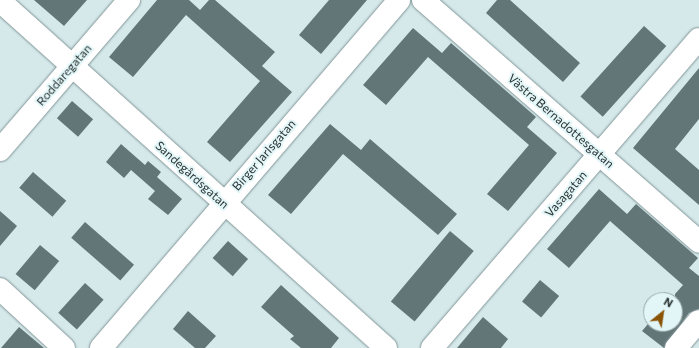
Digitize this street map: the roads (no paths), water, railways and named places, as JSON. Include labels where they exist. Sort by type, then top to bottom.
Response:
[{"type":"street","name":"Roddaregatan","points":[[4,137],[72,66],[129,0]]},
{"type":"street","name":"Birger Jarlsgatan","points":[[101,348],[223,203],[399,0]]},
{"type":"street","name":"Västra Bernadottesgatan","points":[[423,0],[699,242]]},
{"type":"street","name":"Sandegårdsgatan","points":[[0,1],[386,348]]},
{"type":"street","name":"Vasagatan","points":[[432,348],[699,39]]},
{"type":"street","points":[[0,289],[64,348]]},
{"type":"street","points":[[676,348],[699,321]]}]
